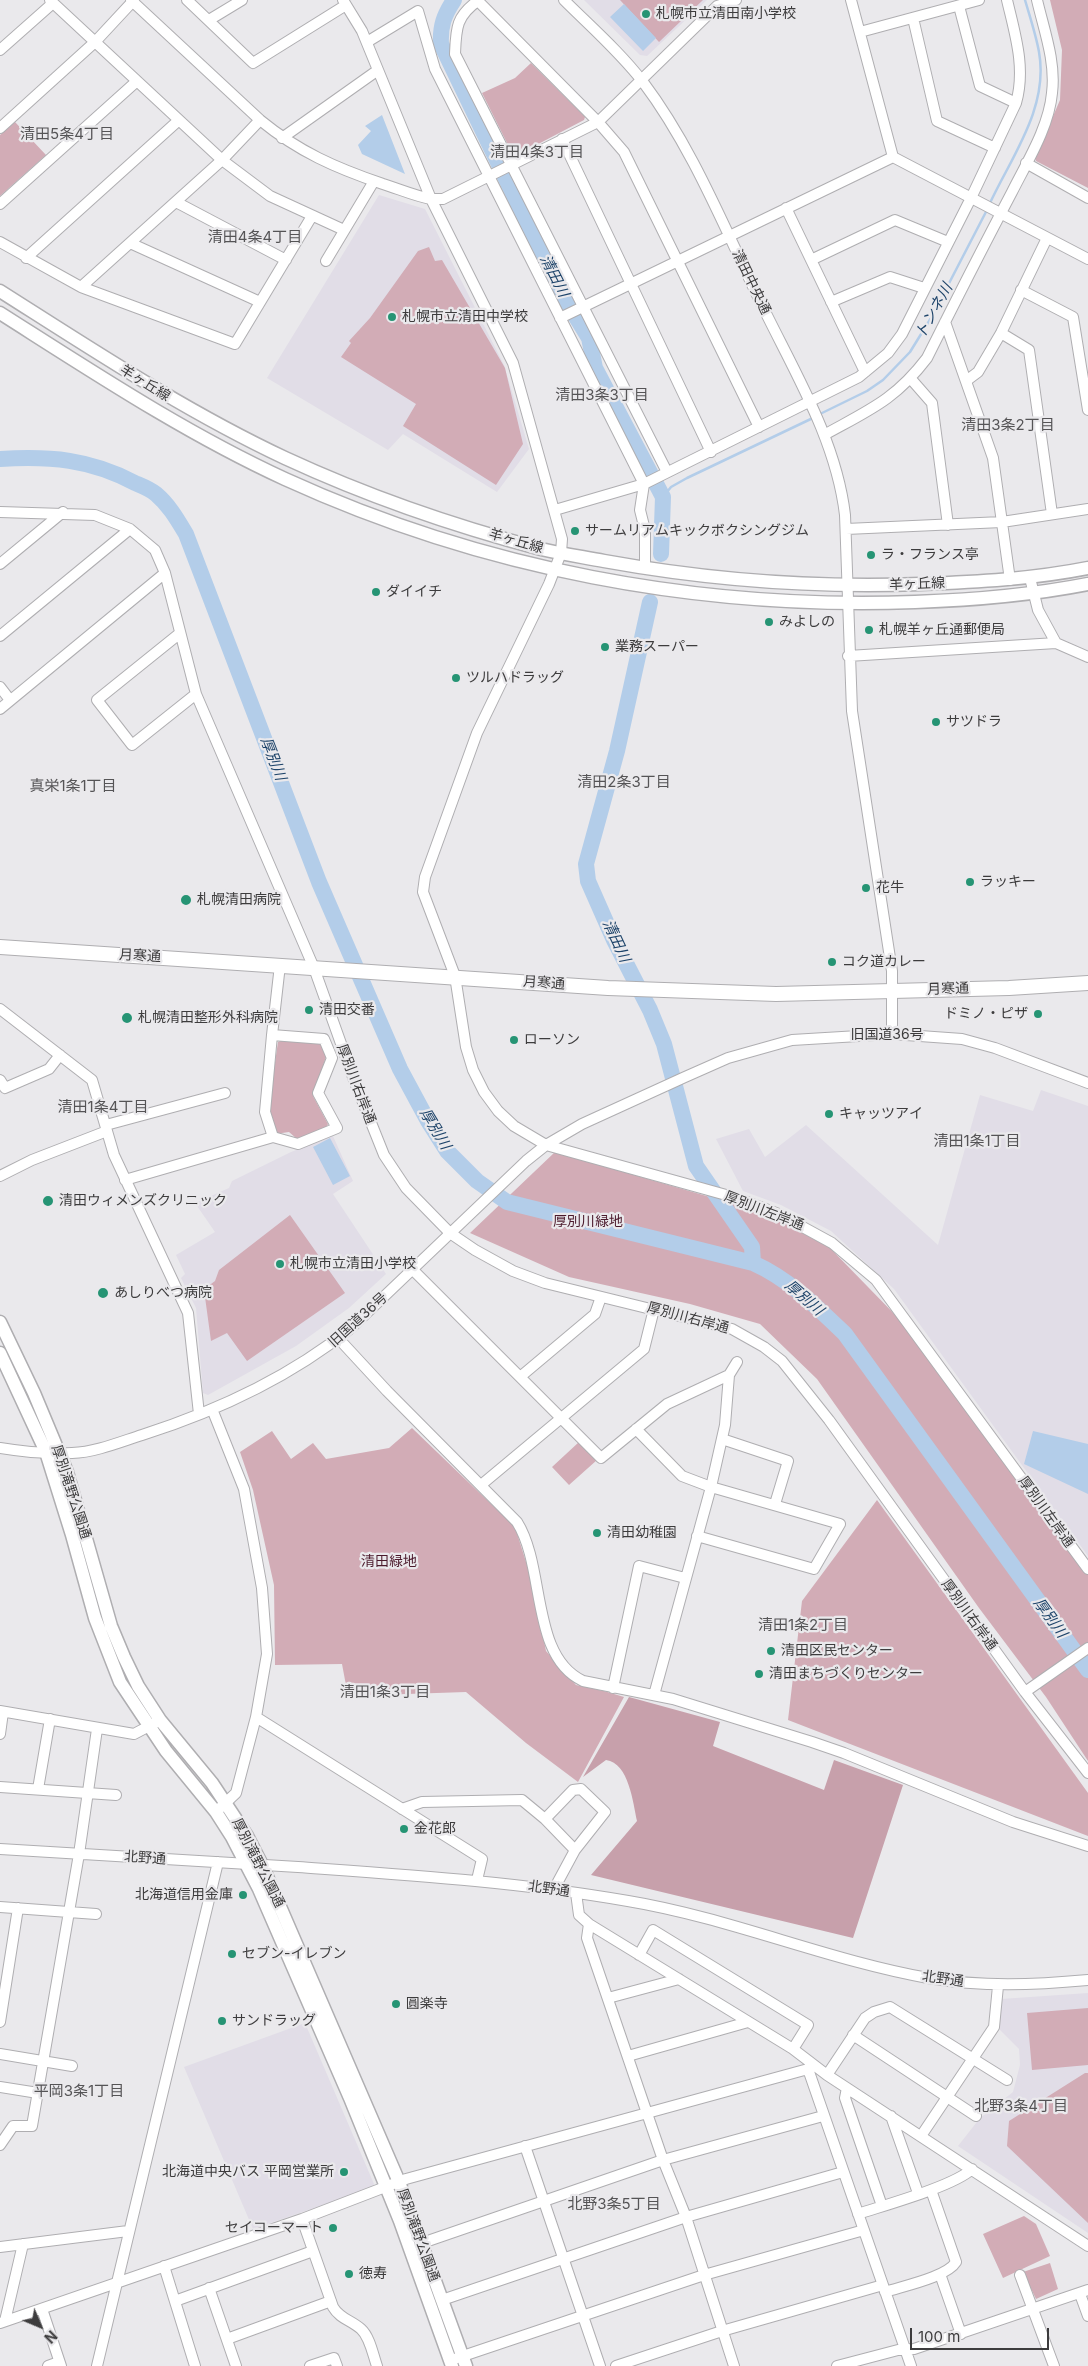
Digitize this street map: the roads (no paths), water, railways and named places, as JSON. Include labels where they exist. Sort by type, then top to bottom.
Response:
[{"type":"highway","name":"月寒通","points":[[0,947],[455,976],[608,988],[776,994],[892,992],[1088,983]]},
{"type":"main road","name":"羊ヶ丘線","points":[[0,291],[169,398],[284,457],[401,506],[450,522],[561,553],[645,568],[718,578],[821,586],[1010,580],[1088,568]]},
{"type":"main road","name":"羊ヶ丘線","points":[[0,313],[140,403],[218,446],[286,480],[392,522],[454,544],[555,570],[642,587],[701,595],[750,600],[848,604],[960,600],[1088,584]]},
{"type":"main road","name":"厚別滝野公園通","points":[[0,1322],[60,1453],[76,1501],[111,1626],[138,1686],[160,1720],[226,1803],[247,1836],[262,1865],[399,2182],[464,2361]]},
{"type":"main road","name":"厚別滝野公園通","points":[[0,1353],[46,1452],[105,1645],[120,1682],[149,1728],[216,1812],[245,1863],[291,1963],[387,2187],[451,2364]]},
{"type":"main road","points":[[366,2138],[378,2132]]},
{"type":"street","points":[[0,128],[95,42],[133,0],[260,120],[282,138],[312,156],[374,181],[431,199],[443,199],[598,122],[717,6],[736,0]]},
{"type":"street","points":[[187,0],[253,63],[344,2],[367,42],[431,199],[513,363],[555,510],[562,539],[561,553]]},
{"type":"street","points":[[209,20],[242,0]]},
{"type":"street","points":[[664,474],[509,166],[455,54],[458,21],[466,9],[478,0],[598,122],[624,152],[759,427]]},
{"type":"street","name":"清田中央通","points":[[564,0],[642,80],[675,129],[811,405],[832,453],[843,497],[846,529],[848,656],[852,710],[892,971],[892,1034]]},
{"type":"street","points":[[852,0],[892,157],[1088,259]]},
{"type":"street","points":[[860,32],[979,0]]},
{"type":"street","points":[[555,510],[646,483],[712,452],[759,427],[811,405],[866,372],[888,353],[902,334],[948,242],[975,201],[995,148],[1016,103],[1020,89],[1021,69],[1007,0]]},
{"type":"street","points":[[824,435],[884,402],[910,379],[926,358],[997,212],[1026,163],[1047,116],[1052,94],[1050,52],[1037,0]]},
{"type":"street","points":[[0,50],[51,1],[222,160],[270,196],[344,230]]},
{"type":"street","points":[[959,6],[980,86],[1016,103]]},
{"type":"street","points":[[367,42],[418,11],[435,69],[563,316],[646,483],[640,510],[645,530],[645,568]]},
{"type":"street","points":[[912,18],[937,122],[995,148]]},
{"type":"street","points":[[282,138],[378,70]]},
{"type":"street","points":[[0,204],[137,82]]},
{"type":"street","points":[[26,258],[179,120]]},
{"type":"street","points":[[81,287],[222,160],[260,120]]},
{"type":"street","points":[[562,139],[712,452]]},
{"type":"street","points":[[563,316],[631,285],[892,157]]},
{"type":"street","points":[[1026,163],[1088,198]]},
{"type":"street","points":[[326,261],[374,181]]},
{"type":"street","points":[[176,202],[286,260]]},
{"type":"street","points":[[786,208],[866,372]]},
{"type":"street","points":[[0,242],[81,287],[235,344],[312,216]]},
{"type":"street","points":[[811,260],[895,220],[948,242]]},
{"type":"street","points":[[966,380],[978,372],[1001,333],[1047,238]]},
{"type":"street","points":[[130,243],[260,302]]},
{"type":"street","points":[[832,302],[890,277],[924,288]]},
{"type":"street","points":[[1021,290],[1073,317],[1088,410]]},
{"type":"street","points":[[945,322],[993,458],[1010,580]]},
{"type":"street","points":[[1001,333],[1029,350],[1052,514]]},
{"type":"street","points":[[910,379],[932,403],[948,525]]},
{"type":"street","points":[[846,529],[1002,522],[1088,509]]},
{"type":"street","name":"厚別川右岸通","points":[[0,512],[63,512],[95,515],[130,529],[155,550],[165,573],[179,634],[196,694],[321,968],[354,1080],[384,1156],[417,1200],[450,1233],[475,1250],[513,1271],[545,1283],[732,1329],[764,1347],[782,1362],[828,1420],[1025,1692],[1088,1773]]},
{"type":"street","points":[[0,564],[63,512]]},
{"type":"street","points":[[0,636],[130,529]]},
{"type":"street","name":"厚別川左岸通","points":[[561,553],[555,570],[477,734],[425,877],[423,892],[455,976],[466,1047],[472,1070],[484,1092],[514,1126],[546,1145],[737,1198],[779,1214],[811,1230],[840,1248],[876,1280],[1088,1569]]},
{"type":"street","points":[[0,708],[165,573]]},
{"type":"street","points":[[1030,578],[1038,610],[1056,643]]},
{"type":"street","points":[[179,634],[97,700],[132,745],[196,694]]},
{"type":"street","points":[[848,656],[1056,643],[1088,657]]},
{"type":"street","points":[[0,687],[10,700]]},
{"type":"street","points":[[273,1137],[265,1112],[280,965]]},
{"type":"street","points":[[2,1013],[92,1080],[114,1155],[188,1313],[199,1414]]},
{"type":"street","name":"旧国道36号","points":[[0,1448],[74,1453],[105,1447],[212,1409],[283,1375],[329,1347],[374,1307],[526,1161],[546,1145],[582,1124],[728,1058],[792,1040],[892,1034],[962,1039],[995,1048],[1088,1082]]},
{"type":"street","points":[[125,1180],[273,1137],[298,1144],[337,1128],[318,1093],[332,1058],[324,1039],[272,1035]]},
{"type":"street","points":[[0,1080],[5,1088],[49,1069],[60,1055]]},
{"type":"street","points":[[0,1176],[32,1160],[107,1128],[225,1093]]},
{"type":"street","points":[[412,1269],[601,1458],[667,1404],[729,1375]]},
{"type":"street","points":[[520,1377],[595,1314],[601,1297]]},
{"type":"street","points":[[481,1485],[644,1349],[654,1309]]},
{"type":"street","points":[[338,1338],[387,1391],[508,1513],[525,1534],[550,1643],[559,1663],[570,1675],[582,1681],[673,1699],[844,1753],[1012,1822],[1088,1846]]},
{"type":"street","points":[[654,1695],[711,1487],[722,1439],[729,1375],[737,1362]]},
{"type":"street","points":[[212,1409],[244,1489],[262,1588],[266,1654],[256,1717],[236,1793],[216,1812]]},
{"type":"street","points":[[636,1429],[682,1476],[711,1487],[840,1524],[814,1569],[697,1536]]},
{"type":"street","points":[[722,1439],[788,1461],[775,1504]]},
{"type":"street","points":[[613,1688],[639,1566],[685,1578]]},
{"type":"street","points":[[1025,1692],[1088,1648]]},
{"type":"street","points":[[0,1734],[1,1712],[134,1734],[149,1728],[160,1720]]},
{"type":"street","points":[[256,1717],[482,1859],[478,1880]]},
{"type":"street","points":[[38,1789],[50,1719]]},
{"type":"street","points":[[0,2145],[13,2126],[32,2126],[79,1854],[97,1729]]},
{"type":"street","points":[[0,1787],[116,1795]]},
{"type":"street","points":[[545,1819],[573,1790],[581,1789],[605,1812],[576,1850],[554,1889]]},
{"type":"street","points":[[402,1809],[422,1802],[522,1800],[545,1819],[576,1850]]},
{"type":"street","name":"北野通","points":[[0,1849],[245,1863],[478,1880],[554,1889],[631,1901],[713,1920],[848,1958],[928,1978],[998,1986],[1088,1980]]},
{"type":"street","points":[[97,2366],[218,1862]]},
{"type":"street","points":[[576,1893],[579,1915],[589,1924],[793,2049],[809,2066],[827,2075],[891,2116],[1088,2246]]},
{"type":"street","points":[[0,1907],[96,1914]]},
{"type":"street","points":[[0,2022],[18,1908]]},
{"type":"street","points":[[589,1924],[588,1938],[663,2160],[686,2217],[734,2366]]},
{"type":"street","points":[[639,1955],[653,1930],[662,1935],[808,2025],[793,2049]]},
{"type":"street","points":[[608,1998],[679,1979]]},
{"type":"street","points":[[921,2136],[994,2027],[998,1986]]},
{"type":"street","points":[[827,2075],[864,2018],[874,2012],[890,2007],[1007,2080]]},
{"type":"street","points":[[628,2056],[748,2022]]},
{"type":"street","points":[[853,2036],[976,2116]]},
{"type":"street","points":[[0,2054],[72,2066]]},
{"type":"street","points":[[3,2322],[302,2219],[399,2182],[809,2066]]},
{"type":"street","points":[[809,2066],[823,2116],[911,2366]]},
{"type":"street","points":[[0,2087],[38,2093]]},
{"type":"street","points":[[847,2088],[845,2098],[882,2206]]},
{"type":"street","points":[[422,2243],[663,2160],[823,2116]]},
{"type":"street","points":[[891,2116],[918,2193]]},
{"type":"street","points":[[526,2146],[600,2366]]},
{"type":"street","points":[[858,2214],[931,2190],[966,2175],[972,2169]]},
{"type":"street","points":[[442,2300],[686,2217],[843,2172]]},
{"type":"street","points":[[616,2366],[722,2332],[940,2274],[952,2268],[956,2262],[931,2190]]},
{"type":"street","points":[[302,2219],[337,2314],[359,2327],[365,2333],[376,2366]]},
{"type":"street","points":[[451,2364],[464,2361],[583,2314],[704,2275],[864,2230]]},
{"type":"street","points":[[0,2247],[128,2231]]},
{"type":"street","points":[[3,2322],[23,2244]]},
{"type":"street","points":[[174,2301],[313,2251]]},
{"type":"street","points":[[164,2266],[195,2366]]},
{"type":"street","points":[[940,2274],[961,2334]]},
{"type":"street","points":[[1020,2275],[1054,2366]]},
{"type":"street","points":[[209,2288],[236,2366]]},
{"type":"street","points":[[837,2366],[905,2348],[914,2348],[961,2334],[1084,2292],[1088,2316]]},
{"type":"street","points":[[227,2339],[331,2301]]},
{"type":"street","points":[[42,2309],[60,2364],[48,2366]]},
{"type":"street","points":[[310,2366],[334,2358],[337,2366]]},
{"type":"water","points":[[624,4],[656,38],[643,51],[610,17]]},
{"type":"water","points":[[382,115],[405,174],[362,154],[358,145],[371,131],[365,126]]},
{"type":"water","points":[[330,1138],[350,1176],[333,1185],[313,1147]]},
{"type":"water","points":[[1033,1431],[1088,1444],[1088,1494],[1024,1464]]},
{"type":"waterway","name":"清田川","points":[[454,0],[443,21],[441,44],[560,291],[589,338],[595,368],[663,497],[661,554]]},
{"type":"waterway","name":"トンネ川","points":[[990,203],[1018,149],[1034,112],[1039,92],[1041,72],[1039,52],[1025,0]]},
{"type":"waterway","name":"トンネ川","points":[[820,414],[867,391],[883,380],[910,352],[931,318],[988,208]]},
{"type":"waterway","name":"トンネ川","points":[[663,497],[671,487],[687,478],[815,417]]},
{"type":"waterway","name":"厚別川","points":[[0,459],[53,459],[86,464],[102,469],[154,492],[176,518],[186,534],[319,882],[400,1069],[428,1121],[447,1151],[477,1181],[507,1202],[753,1263],[791,1285],[845,1334],[1088,1670]]},
{"type":"waterway","name":"清田川","points":[[650,602],[617,751],[586,864],[588,881],[614,940],[650,1010],[664,1044],[696,1166],[752,1247],[753,1263]]},
{"type":"place","name":"札幌市立清田南小学校","points":[[646,14]]},
{"type":"place","name":"札幌市立清田中学校","points":[[392,317]]},
{"type":"place","name":"サームリアムキックボクシングジム","points":[[575,531]]},
{"type":"place","name":"ラ・フランス亭","points":[[871,555]]},
{"type":"place","name":"ダイイチ","points":[[376,592]]},
{"type":"place","name":"みよしの","points":[[769,622]]},
{"type":"place","name":"札幌羊ヶ丘通郵便局","points":[[869,630]]},
{"type":"place","name":"業務スーパー","points":[[605,647]]},
{"type":"place","name":"ツルハドラッグ","points":[[456,678]]},
{"type":"place","name":"サツドラ","points":[[936,722]]},
{"type":"place","name":"ラッキー","points":[[970,882]]},
{"type":"place","name":"花牛","points":[[866,888]]},
{"type":"place","name":"札幌清田病院","points":[[186,900]]},
{"type":"place","name":"コク道カレー","points":[[832,962]]},
{"type":"place","name":"清田交番","points":[[309,1010]]},
{"type":"place","name":"ドミノ・ピザ","points":[[1038,1014]]},
{"type":"place","name":"札幌清田整形外科病院","points":[[127,1018]]},
{"type":"place","name":"ローソン","points":[[514,1040]]},
{"type":"place","name":"キャッツアイ","points":[[829,1114]]},
{"type":"place","name":"清田ウィメンズクリニック","points":[[48,1201]]},
{"type":"place","name":"札幌市立清田小学校","points":[[280,1264]]},
{"type":"place","name":"あしりべつ病院","points":[[103,1293]]},
{"type":"place","name":"清田幼稚園","points":[[597,1533]]},
{"type":"place","name":"清田区民センター","points":[[771,1651]]},
{"type":"place","name":"清田まちづくりセンター","points":[[759,1674]]},
{"type":"place","name":"金花郎","points":[[404,1829]]},
{"type":"place","name":"北海道信用金庫","points":[[243,1895]]},
{"type":"place","name":"セブン-イレブン","points":[[232,1954]]},
{"type":"place","name":"圓楽寺","points":[[396,2004]]},
{"type":"place","name":"サンドラッグ","points":[[222,2021]]},
{"type":"place","name":"北海道中央バス 平岡営業所","points":[[344,2172]]},
{"type":"place","name":"セイコーマート","points":[[333,2228]]},
{"type":"place","name":"徳寿","points":[[349,2274]]},
{"type":"district","name":"清田5条4丁目","points":[[67,134]]},
{"type":"district","name":"清田4条3丁目","points":[[537,152]]},
{"type":"district","name":"清田4条4丁目","points":[[255,237]]},
{"type":"district","name":"清田3条3丁目","points":[[602,395]]},
{"type":"district","name":"清田3条2丁目","points":[[1008,425]]},
{"type":"district","name":"清田2条3丁目","points":[[624,782]]},
{"type":"district","name":"真栄1条1丁目","points":[[73,786]]},
{"type":"district","name":"清田1条4丁目","points":[[103,1107]]},
{"type":"district","name":"清田1条1丁目","points":[[977,1141]]},
{"type":"district","name":"清田1条2丁目","points":[[803,1625]]},
{"type":"district","name":"清田1条3丁目","points":[[385,1692]]},
{"type":"district","name":"平岡3条1丁目","points":[[79,2091]]},
{"type":"district","name":"北野3条4丁目","points":[[1021,2106]]},
{"type":"district","name":"北野3条5丁目","points":[[614,2204]]},
{"type":"park label","name":"厚別川緑地","points":[[588,1222]]},
{"type":"park label","name":"清田緑地","points":[[389,1562]]}]
